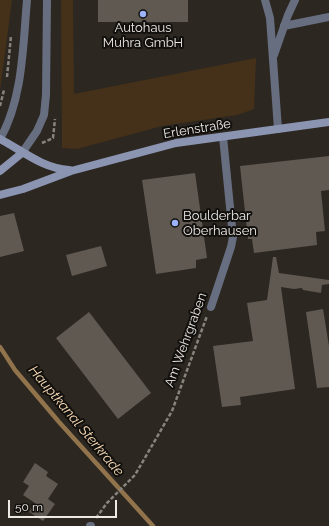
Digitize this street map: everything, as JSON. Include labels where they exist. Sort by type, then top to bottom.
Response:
[{"type":"main road","name":"Erlenstraße","points":[[0,196],[22,190],[71,171],[159,147],[329,122]]},
{"type":"main road","name":"Erlenstraße","points":[[0,139],[42,164],[71,171]]},
{"type":"main road","points":[[0,171],[22,153]]},
{"type":"street","points":[[0,139],[8,125],[15,103],[22,61],[27,0]]},
{"type":"street","points":[[22,153],[37,131],[44,115],[46,95],[47,0]]},
{"type":"street","points":[[265,0],[270,18],[278,129]]},
{"type":"street","points":[[272,60],[295,0]]},
{"type":"street","points":[[284,26],[329,16]]},
{"type":"street","name":"Am Wehrgraben","points":[[211,307],[233,237],[223,137]]},
{"type":"path","points":[[0,106],[6,83],[12,34]]},
{"type":"path","name":"Am Wehrgraben","points":[[90,526],[107,503],[135,475],[172,411],[211,307]]},
{"type":"shaded area","points":[[0,0],[12,0],[0,91]]},
{"type":"shaded area","points":[[61,0],[73,0],[74,94],[256,58],[254,109],[237,115],[162,126],[77,149],[62,148]]},
{"type":"building","name":"Autohaus Muhra GmbH","points":[[98,0],[188,0],[188,22],[98,22]]},
{"type":"building","points":[[329,156],[329,190],[321,191],[325,231],[316,232],[317,245],[254,253],[252,239],[248,239],[240,166]]},
{"type":"building","name":"Boulderbar Oberhausen","points":[[195,173],[207,258],[196,260],[196,268],[156,274],[142,180]]},
{"type":"building","points":[[14,213],[24,251],[0,257],[0,216]]},
{"type":"building","points":[[101,246],[107,266],[72,276],[66,255]]},
{"type":"building","points":[[273,257],[276,257],[279,273],[329,280],[329,284],[322,285],[321,293],[303,290],[302,288],[294,289],[281,287],[295,389],[240,397],[241,405],[222,407],[213,346],[253,341],[247,303],[267,300]]},
{"type":"building","points":[[323,309],[329,346],[329,387],[317,388],[306,312]]},
{"type":"building","points":[[89,312],[151,393],[118,419],[56,338]]},
{"type":"building","points":[[35,463],[48,472],[46,476],[58,484],[48,499],[55,504],[43,521],[29,512],[35,503],[23,495],[29,486],[23,482]]},
{"type":"waterway","name":"Hauptkanal Sterkrade","points":[[0,347],[15,370],[59,422],[153,526]]},
{"type":"place","name":"Autohaus Muhra GmbH","points":[[143,14]]},
{"type":"place","name":"Boulderbar Oberhausen","points":[[175,223]]}]
